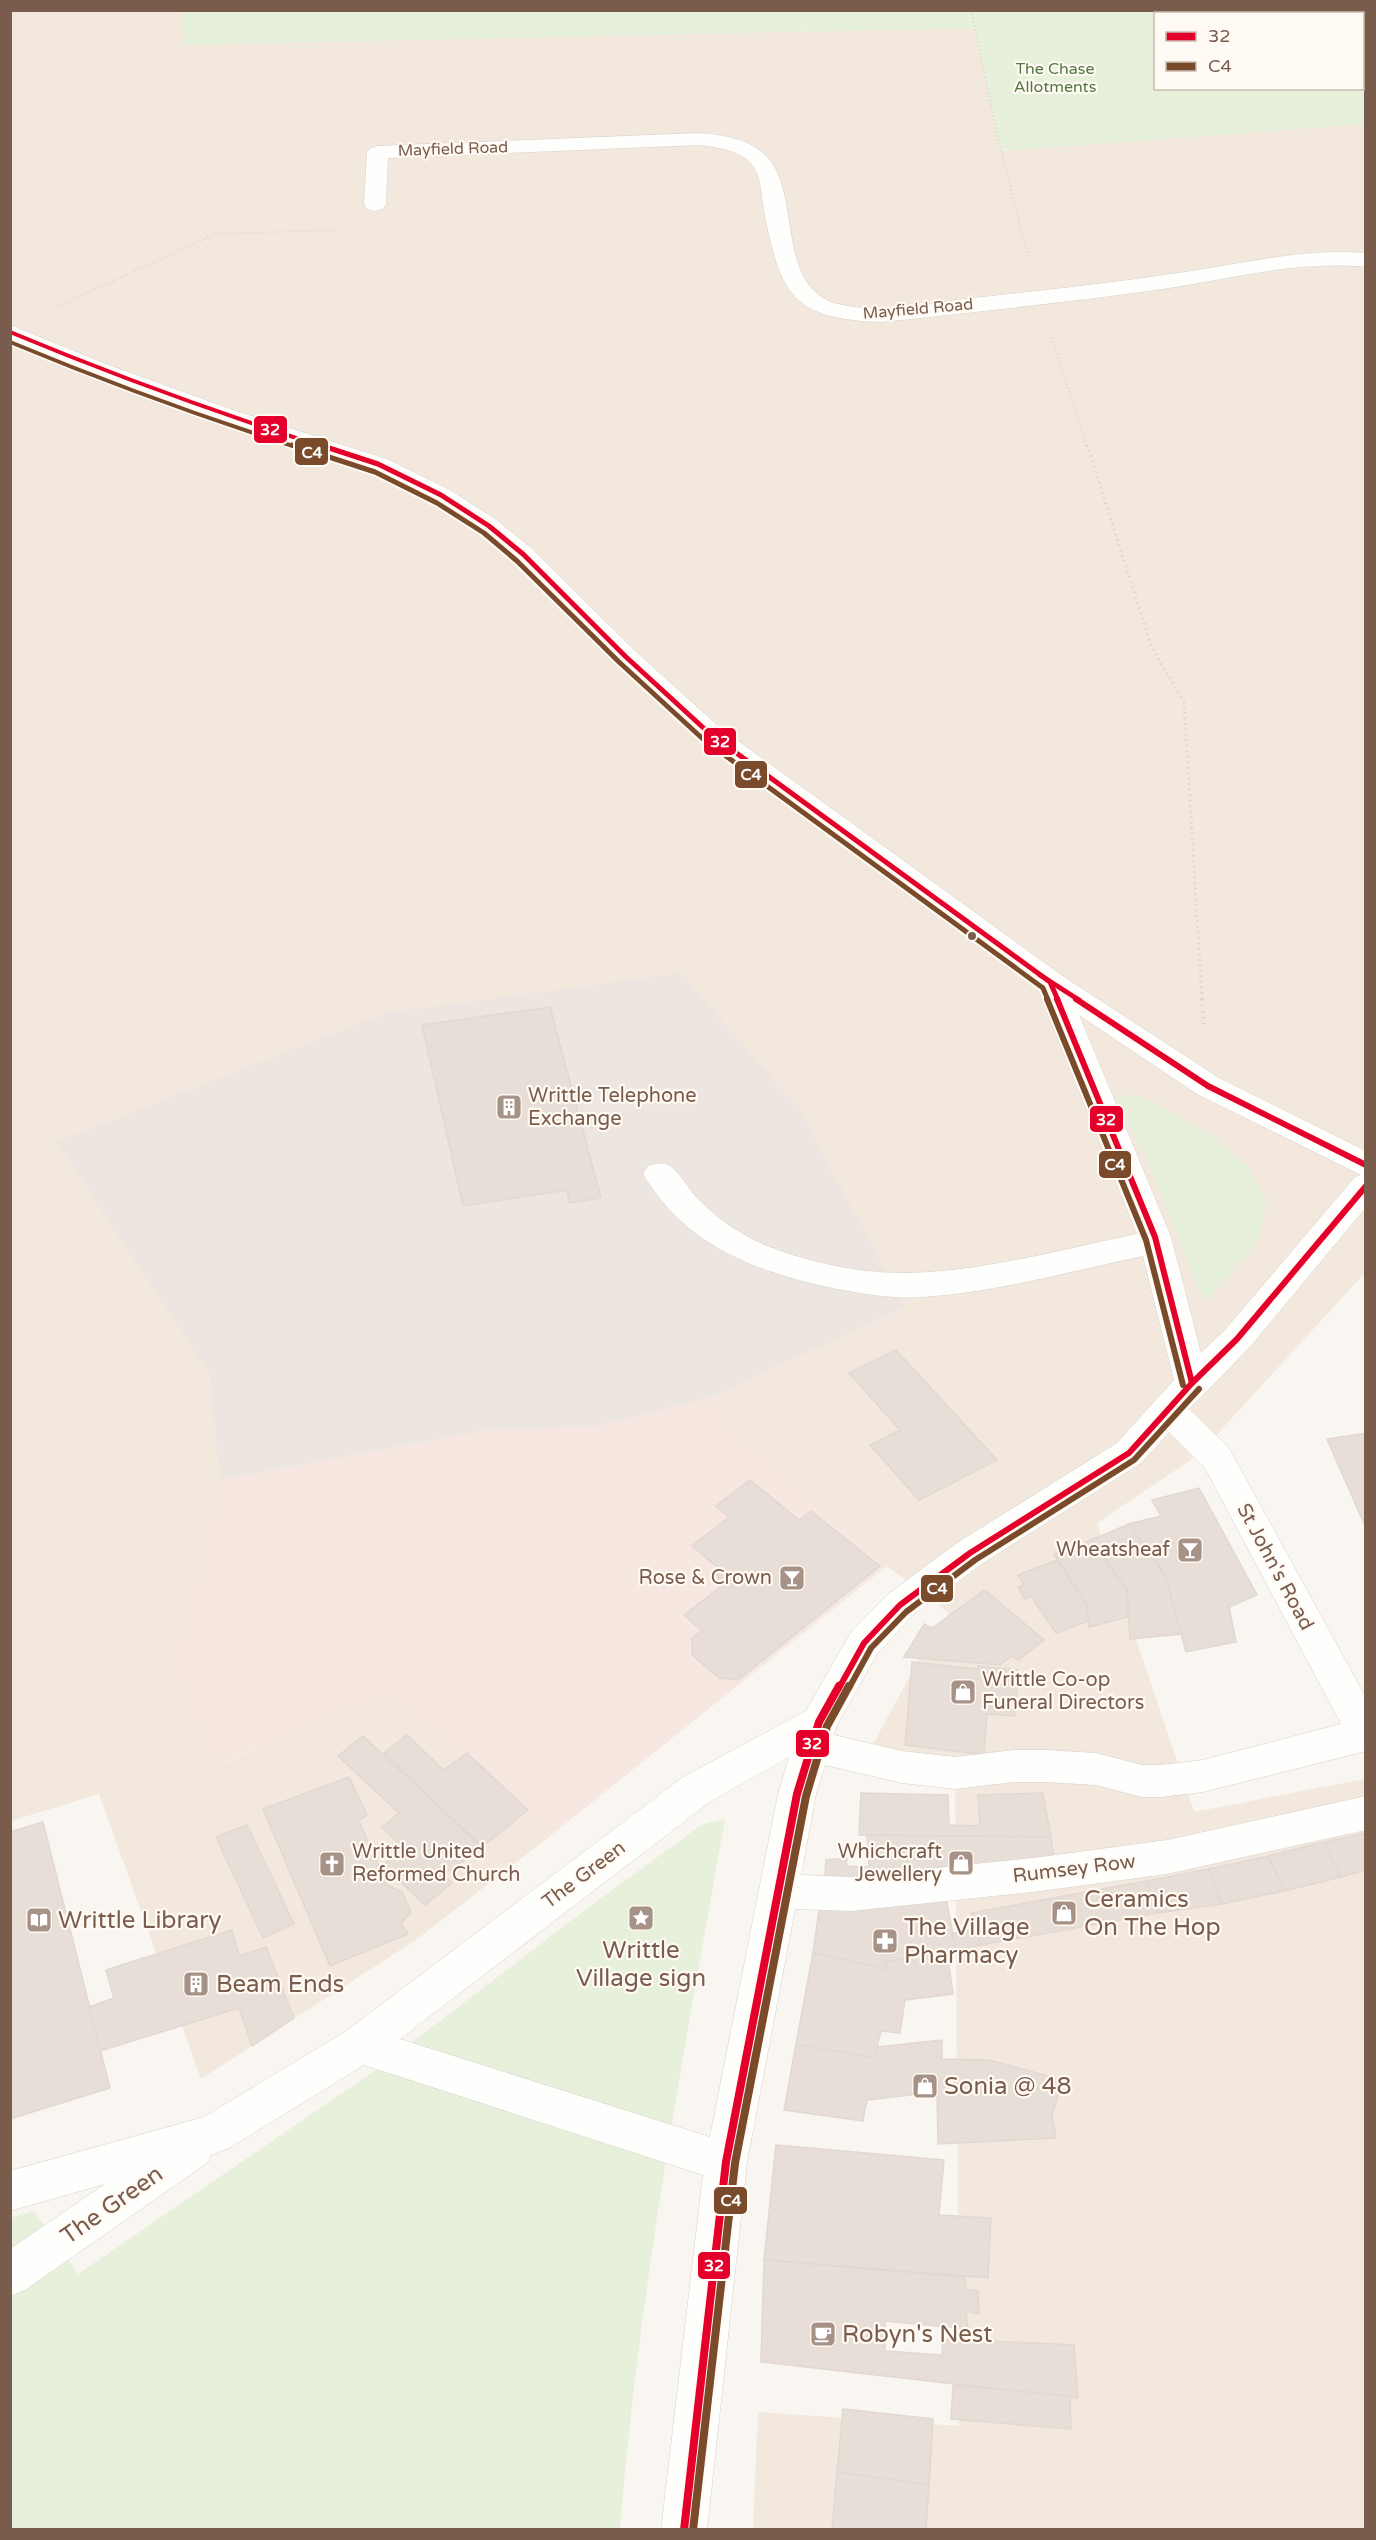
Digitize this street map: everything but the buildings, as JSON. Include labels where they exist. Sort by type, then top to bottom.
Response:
[{"type":"street","name":"Mayfield Road","points":[[375,204],[378,152],[699,139],[745,148],[759,158],[767,170],[790,275],[802,294],[823,306],[848,314],[882,315],[1189,279],[1269,262],[1316,258],[1365,260]]},
{"type":"street","points":[[10,332],[141,385],[228,416],[378,464],[441,495],[489,526],[523,554],[625,656],[709,733],[1050,982],[1208,1086],[1365,1165]]},
{"type":"street","points":[[1050,982],[1156,1242],[1192,1383]]},
{"type":"street","points":[[659,1174],[678,1200],[709,1229],[742,1249],[779,1264],[892,1285],[960,1280],[1156,1242]]},
{"type":"street","points":[[684,2529],[726,2162],[797,1794],[815,1734],[864,1643],[900,1605],[970,1553],[1129,1453],[1192,1383],[1237,1339],[1365,1185]]},
{"type":"street","name":"St John's Road","points":[[1169,1411],[1217,1458],[1365,1735]]},
{"type":"street","points":[[815,1734],[902,1767],[955,1773],[1014,1766],[1046,1766],[1096,1769],[1142,1781],[1161,1781],[1222,1772],[1365,1735]]},
{"type":"street","name":"The Green","points":[[10,2275],[214,2134],[360,2045],[697,1789],[815,1734]]},
{"type":"street","name":"Rumsey Row","points":[[778,1891],[851,1894],[1041,1874],[1167,1857],[1365,1813]]},
{"type":"street","points":[[360,2045],[726,2162]]},
{"type":"street","name":"The Green","points":[[10,2191],[214,2134]]},
{"type":"path","points":[[971,10],[1001,151],[1038,297],[1152,648],[1184,702],[1208,1086]]},
{"type":"path","points":[[54,308],[215,234],[346,229],[348,203],[375,204]]},
{"type":"shaded area","points":[[11,11],[181,11],[185,45],[974,28],[1002,151],[1365,124],[1365,1276],[1361,1277],[1198,1455],[1097,1523],[1194,1812],[1365,1779],[1365,2529],[753,2529],[758,2412],[959,2426],[955,1758],[872,1746],[923,1652],[949,1613],[887,1566],[721,1419],[716,1395],[905,1308],[56,1142],[210,1373],[220,1480],[169,1669],[217,1766],[386,1694],[457,1751],[550,1836],[417,1939],[201,2079],[99,1794],[11,1821]]},
{"type":"shaded area","points":[[681,973],[800,1110],[905,1308],[716,1395],[636,1417],[593,1427],[487,1430],[220,1480],[209,1373],[56,1142],[386,1013]]},
{"type":"shaded area","points":[[716,1395],[722,1419],[887,1566],[550,1836],[457,1751],[386,1694],[216,1766],[169,1669],[220,1480],[487,1430],[593,1427]]},
{"type":"green space","name":"The Chase Allotments","points":[[181,11],[1365,11],[1365,124],[1001,151],[974,28],[184,45]]},
{"type":"green space","points":[[1128,1095],[1140,1096],[1161,1106],[1214,1137],[1249,1168],[1266,1200],[1264,1219],[1253,1250],[1204,1302],[1147,1159],[1115,1098]]},
{"type":"green space","points":[[725,1819],[678,2085],[650,2262],[628,2440],[620,2529],[11,2529],[10,2218],[34,2211],[78,2274],[373,2072],[701,1825]]},
{"type":"transit line","name":"32","points":[[10,332],[98,369],[228,416],[378,464],[441,495],[489,526],[523,554],[625,656],[709,733],[1050,982],[1155,1237],[1192,1383]]},
{"type":"transit line","name":"C4","points":[[10,342],[95,377],[225,424],[375,472],[437,503],[484,533],[517,561],[619,662],[704,740],[1043,988],[1146,1240],[1183,1385]]},
{"type":"transit line","name":"32","points":[[1040,975],[1208,1086],[1366,1165]]},
{"type":"transit line","name":"32","points":[[684,2530],[726,2162],[797,1794],[819,1722],[864,1643],[900,1605],[970,1553],[1129,1453],[1192,1383],[1237,1339],[1366,1186]]},
{"type":"transit line","name":"C4","points":[[693,2530],[735,2163],[806,1796],[827,1726],[871,1648],[906,1612],[975,1560],[1134,1460],[1199,1389]]},
{"type":"place","name":"Writtle Telephone Exchange","points":[[509,1107]]},
{"type":"place","name":"Wheatsheaf","points":[[1190,1550]]},
{"type":"place","name":"Rose & Crown","points":[[792,1578]]},
{"type":"place","name":"Writtle Co-op Funeral Directors","points":[[963,1692]]},
{"type":"place","name":"Whichcraft Jewellery","points":[[961,1863]]},
{"type":"place","name":"Writtle United Reformed Church","points":[[332,1864]]},
{"type":"place","name":"Ceramics On The Hop","points":[[1064,1913]]},
{"type":"place","name":"Writtle Village sign","points":[[641,1918]]},
{"type":"place","name":"Writtle Library","points":[[39,1920]]},
{"type":"place","name":"The Village Pharmacy","points":[[885,1941]]},
{"type":"place","name":"Beam Ends","points":[[196,1984]]},
{"type":"place","name":"Sonia @ 48","points":[[925,2086]]},
{"type":"place","name":"Robyn's Nest","points":[[823,2334]]}]
